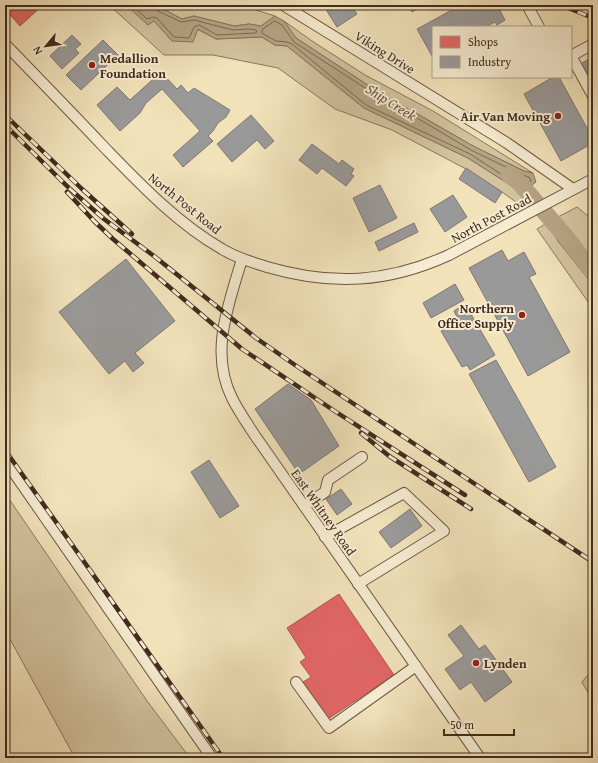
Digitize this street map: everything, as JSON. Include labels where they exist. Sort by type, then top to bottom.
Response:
[{"type":"street","name":"Viking Drive","points":[[283,5],[507,143],[573,189]]},
{"type":"street","points":[[527,5],[538,26]]},
{"type":"street","name":"North Post Road","points":[[5,44],[130,174],[158,201],[201,236],[223,250],[242,259],[294,274],[323,279],[346,280],[381,277],[428,265],[450,255],[593,179]]},
{"type":"street","points":[[572,55],[593,44]]},
{"type":"street","points":[[572,58],[593,96]]},
{"type":"street","name":"East Whitney Road","points":[[242,259],[222,333],[221,362],[232,398],[241,414],[325,537],[480,758]]},
{"type":"street","points":[[304,506],[325,492],[328,480],[362,457]]},
{"type":"street","points":[[5,460],[212,758]]},
{"type":"street","points":[[325,537],[404,493],[444,531],[358,584]]},
{"type":"street","points":[[296,682],[329,728],[416,666]]},
{"type":"shaded area","points":[[109,5],[126,5],[133,11],[154,20],[172,41],[197,29],[216,39],[262,37],[275,45],[287,46],[364,108],[468,158],[518,190],[529,205],[523,208],[502,192],[466,169],[392,130],[335,109],[278,68],[213,55],[164,55]]},
{"type":"shaded area","points":[[155,5],[240,5],[275,16],[261,26],[249,24],[234,26],[194,16],[182,19]]},
{"type":"shaded area","points":[[284,21],[365,75],[433,111],[533,173],[524,171],[473,146],[392,101],[296,38]]},
{"type":"shaded area","points":[[577,207],[593,220],[593,263],[558,217]]},
{"type":"shaded area","points":[[547,223],[558,241],[593,285],[593,309],[537,229]]},
{"type":"shaded area","points":[[5,493],[147,701],[190,758],[75,758],[5,630]]},
{"type":"shaded area","points":[[593,669],[593,701],[582,682]]},
{"type":"water","points":[[126,5],[155,5],[182,19],[194,16],[234,26],[249,24],[261,26],[275,16],[284,21],[296,38],[392,101],[473,146],[524,171],[533,173],[536,182],[521,194],[518,190],[468,158],[364,108],[287,46],[275,45],[262,37],[216,39],[198,29],[193,42],[172,41],[154,21],[148,25]]},
{"type":"water","points":[[558,217],[593,263],[593,285],[558,241],[547,223]]},
{"type":"building: Shops","points":[[5,5],[43,5],[20,26],[5,9]]},
{"type":"building: Shops","points":[[339,594],[394,675],[328,719],[303,682],[311,677],[300,662],[306,658],[287,628]]},
{"type":"building: Industry","points":[[323,5],[351,5],[357,14],[337,27]]},
{"type":"building: Industry","points":[[409,5],[424,5],[412,12]]},
{"type":"building: Industry","points":[[461,5],[497,5],[505,20],[497,25],[495,22],[487,26],[432,26],[432,56],[417,29]]},
{"type":"building: Industry","points":[[72,35],[81,44],[75,49],[79,53],[62,69],[50,56]]},
{"type":"building: Industry","name":"Medallion Foundation","points":[[103,40],[118,55],[81,90],[66,75]]},
{"type":"building: Industry","points":[[593,57],[593,88],[580,64]]},
{"type":"building: Industry","points":[[161,72],[177,89],[181,85],[188,93],[194,88],[230,110],[226,117],[218,123],[208,136],[213,141],[183,167],[173,155],[200,131],[162,89],[146,103],[140,113],[120,131],[97,105],[117,87],[130,100]]},
{"type":"building: Industry","name":"Air Van Moving","points":[[551,78],[560,78],[593,139],[593,143],[561,161],[524,94]]},
{"type":"building: Industry","points":[[251,115],[274,141],[265,149],[257,140],[232,162],[217,144]]},
{"type":"building: Industry","points":[[312,144],[339,164],[342,160],[354,169],[351,174],[354,176],[346,186],[322,168],[317,174],[299,160]]},
{"type":"building: Industry","points":[[466,168],[502,192],[495,203],[459,179]]},
{"type":"building: Industry","points":[[380,185],[397,218],[369,232],[353,198]]},
{"type":"building: Industry","points":[[453,195],[467,217],[445,232],[430,209]]},
{"type":"building: Industry","points":[[414,223],[418,232],[379,251],[375,242]]},
{"type":"building: Industry","name":"Northern Office Supply","points":[[502,250],[508,261],[524,252],[536,274],[529,277],[570,352],[528,376],[469,268]]},
{"type":"building: Industry","points":[[126,259],[175,321],[135,353],[144,363],[133,372],[125,361],[109,374],[59,312]]},
{"type":"building: Industry","points":[[455,284],[464,300],[431,318],[423,303]]},
{"type":"building: Industry","points":[[465,304],[495,355],[470,370],[467,365],[462,367],[441,331],[459,321],[454,311]]},
{"type":"building: Industry","points":[[496,360],[556,467],[529,482],[469,374]]},
{"type":"building: Industry","points":[[288,384],[311,400],[339,446],[299,474],[255,409]]},
{"type":"building: Industry","points":[[209,460],[239,506],[220,518],[191,472]]},
{"type":"building: Industry","points":[[341,489],[352,504],[337,515],[326,499]]},
{"type":"building: Industry","points":[[410,509],[422,526],[391,548],[379,532]]},
{"type":"building: Industry","name":"Lynden","points":[[461,625],[479,649],[485,645],[512,682],[485,702],[471,682],[460,690],[445,669],[464,656],[448,635]]},
{"type":"waterway","name":"Ship Creek","points":[[509,175],[516,179],[566,237],[593,272]]},
{"type":"railway","points":[[561,5],[593,18]]},
{"type":"railway","points":[[5,115],[82,189],[132,234]]},
{"type":"railway","points":[[5,125],[70,189],[104,219],[154,256],[256,338],[593,562]]},
{"type":"railway","points":[[67,192],[113,239],[242,349],[465,495]]},
{"type":"railway","points":[[361,433],[389,456],[471,509]]},
{"type":"railway","points":[[5,450],[223,758]]},
{"type":"place","name":"Medallion Foundation","points":[[92,65]]},
{"type":"place","name":"Air Van Moving","points":[[558,116]]},
{"type":"place","name":"Northern Office Supply","points":[[522,315]]},
{"type":"place","name":"Lynden","points":[[476,663]]}]
